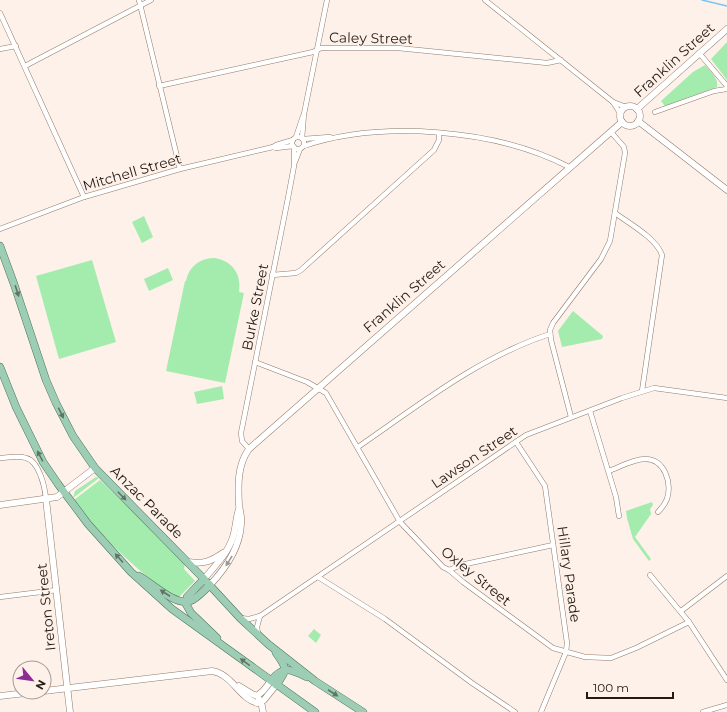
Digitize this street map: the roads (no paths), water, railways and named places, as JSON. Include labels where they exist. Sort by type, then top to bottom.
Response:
[{"type":"main road","name":"Anzac Parade","points":[[0,246],[46,380],[73,436],[95,468],[188,562],[240,618],[268,644],[315,681],[363,712]]},
{"type":"main road","points":[[0,367],[16,407],[43,462],[64,493],[88,524],[131,572],[167,605],[314,712]]},
{"type":"main road","points":[[131,572],[147,580],[173,598],[186,602],[194,599],[210,585]]},
{"type":"main road","points":[[204,579],[187,597],[186,602],[188,610],[230,651]]},
{"type":"main road","points":[[268,644],[283,663],[285,670],[283,676],[274,683]]},
{"type":"main road","points":[[285,670],[295,672],[315,681]]},
{"type":"street","points":[[138,0],[180,169]]},
{"type":"street","points":[[25,66],[151,0]]},
{"type":"street","points":[[328,0],[304,114],[295,138],[303,139],[332,137]]},
{"type":"street","points":[[485,0],[612,102],[620,113],[620,119],[627,126],[634,125],[638,121],[640,116],[637,109],[632,106],[626,107],[612,102]]},
{"type":"street","points":[[0,13],[84,196]]},
{"type":"street","name":"Franklin Street","points":[[637,109],[727,29]]},
{"type":"street","points":[[0,49],[16,46]]},
{"type":"street","name":"Caley Street","points":[[160,86],[313,52],[318,49],[392,47],[547,64],[560,60]]},
{"type":"street","points":[[654,112],[714,91],[727,88],[699,53]]},
{"type":"street","points":[[620,113],[626,107]]},
{"type":"street","points":[[302,147],[304,114]]},
{"type":"street","points":[[638,121],[727,190]]},
{"type":"street","name":"Franklin Street","points":[[210,585],[228,562],[237,545],[241,523],[239,508],[240,474],[243,459],[249,449],[622,122]]},
{"type":"street","points":[[293,146],[302,147],[343,135],[414,130],[463,135],[508,145],[535,152],[569,168]]},
{"type":"street","points":[[571,417],[550,330],[601,258],[610,241],[625,150],[611,132]]},
{"type":"street","points":[[272,275],[296,273],[301,270],[434,150],[439,133]]},
{"type":"street","name":"Mitchell Street","points":[[0,229],[84,196],[180,169],[273,147],[295,138]]},
{"type":"street","name":"Burke Street","points":[[294,166],[293,146],[295,138]]},
{"type":"street","name":"Mitchell Street","points":[[273,147],[293,146]]},
{"type":"street","name":"Burke Street","points":[[249,449],[242,441],[240,433],[294,166],[302,147]]},
{"type":"street","points":[[615,213],[655,243],[662,255],[642,391]]},
{"type":"street","points":[[358,448],[454,381],[492,358],[536,338],[550,334]]},
{"type":"street","points":[[255,362],[318,388]]},
{"type":"street","name":"Oxley Street","points":[[318,388],[328,395],[400,522],[443,567],[553,648],[585,657],[611,658],[636,648],[689,622]]},
{"type":"street","name":"Lawson Street","points":[[240,618],[249,619],[260,616],[526,435],[571,417],[654,388],[727,398]]},
{"type":"street","points":[[590,411],[609,471],[619,516]]},
{"type":"street","name":"Hillary Parade","points":[[516,442],[545,486],[568,643],[566,652],[541,712]]},
{"type":"street","points":[[0,458],[27,458],[33,462],[41,477],[46,499]]},
{"type":"street","points":[[609,471],[644,459],[652,460],[661,466],[666,473],[669,486],[667,501],[658,512]]},
{"type":"street","points":[[0,504],[57,497],[95,468]]},
{"type":"street","name":"Ireton Street","points":[[46,499],[70,712]]},
{"type":"street","name":"Franklin Street","points":[[204,579],[227,550],[233,536],[239,508]]},
{"type":"street","points":[[449,570],[461,565],[553,545]]},
{"type":"street","points":[[188,562],[205,563],[227,550]]},
{"type":"street","points":[[650,575],[689,622],[727,680]]},
{"type":"street","points":[[680,612],[727,576]]},
{"type":"street","points":[[318,577],[385,619],[472,683],[515,712]]},
{"type":"street","points":[[0,597],[57,590]]},
{"type":"street","points":[[258,634],[260,616]]},
{"type":"street","points":[[52,690],[212,671],[221,674],[253,702],[260,702],[268,696],[274,683]]},
{"type":"street","points":[[258,696],[274,683]]},
{"type":"street","points":[[234,684],[258,696]]},
{"type":"street","points":[[0,696],[12,695]]},
{"type":"street","points":[[258,696],[263,712]]},
{"type":"street","points":[[703,712],[727,704]]},
{"type":"waterway","points":[[702,0],[727,6]]}]
